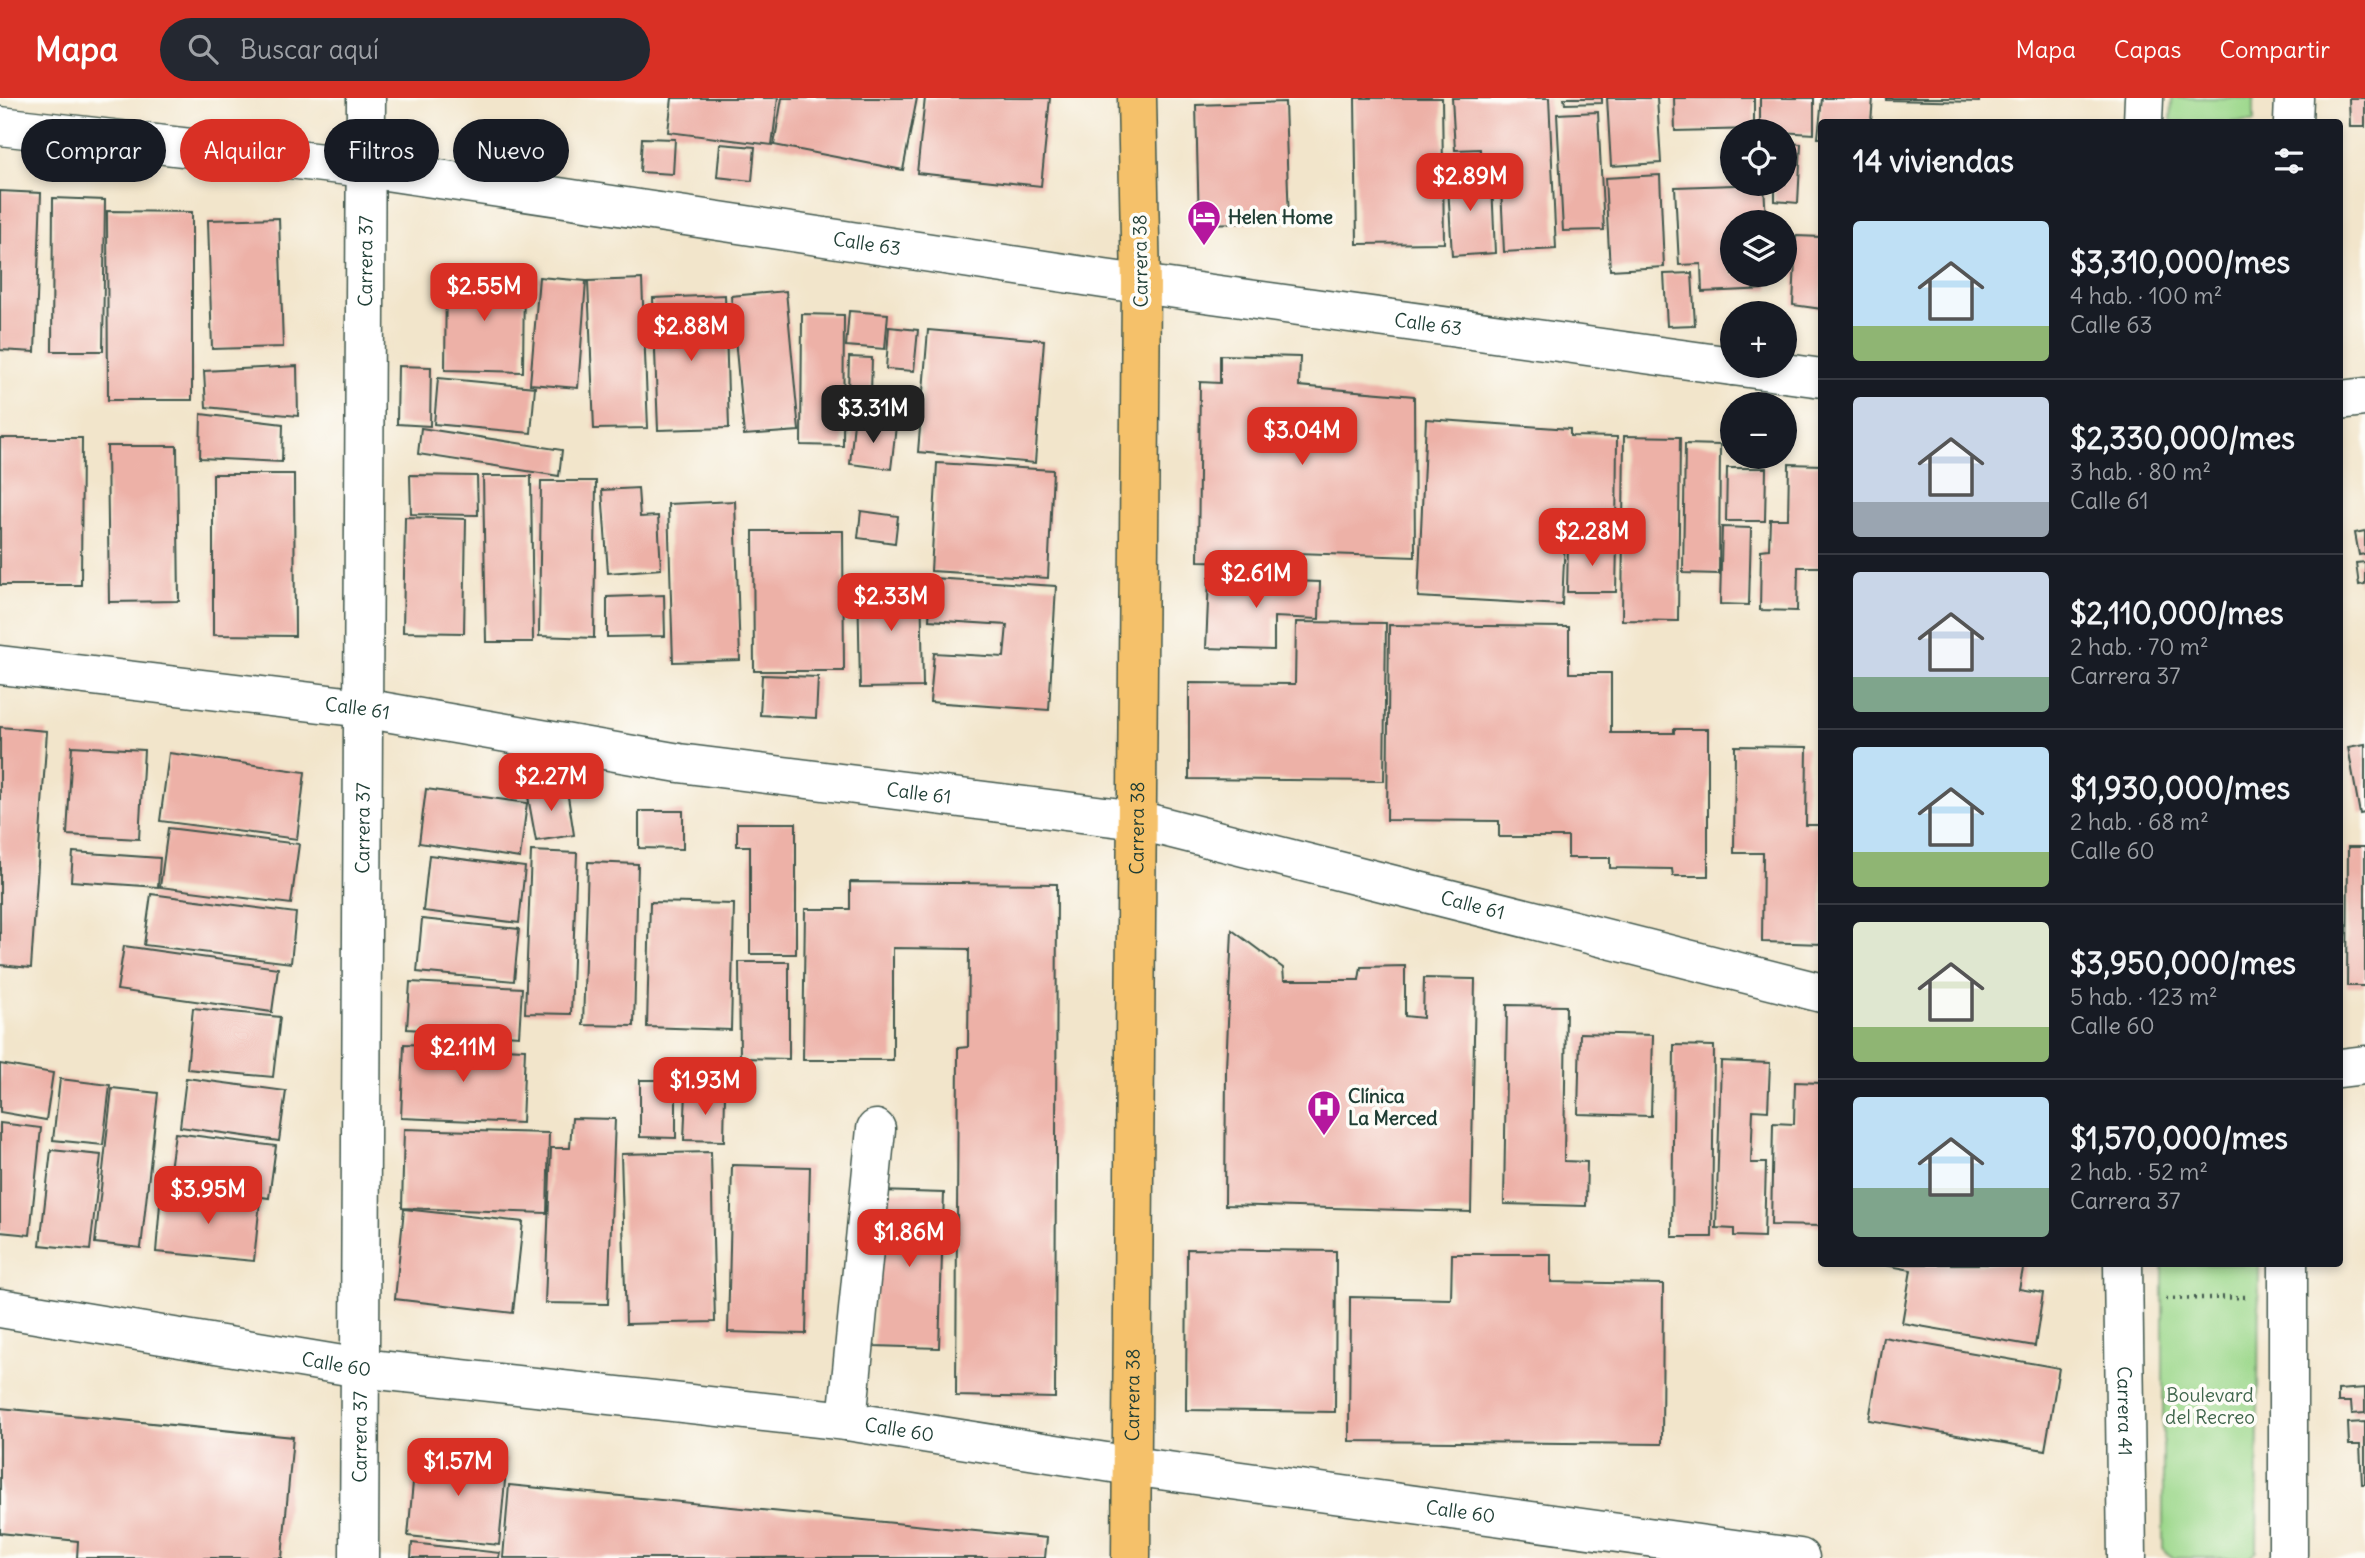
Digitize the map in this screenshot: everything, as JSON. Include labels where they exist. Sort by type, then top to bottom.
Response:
[{"type":"main road","name":"Carrera 38","points":[[1131,1558],[1141,284],[1137,98]]},
{"type":"street","name":"Carrera 37","points":[[366,98],[366,119]]},
{"type":"street","points":[[2143,119],[2144,98]]},
{"type":"street","points":[[2293,119],[2294,98]]},
{"type":"street","name":"Calle 63","points":[[0,126],[324,163]]},
{"type":"street","name":"Calle 63","points":[[439,179],[1141,284],[1720,364]]},
{"type":"street","name":"Carrera 37","points":[[359,1558],[366,182]]},
{"type":"street","name":"Calle 63","points":[[1797,375],[1818,377]]},
{"type":"street","points":[[2343,400],[2365,397]]},
{"type":"street","name":"Calle 61","points":[[0,664],[363,708],[679,763],[1137,820],[1818,992]]},
{"type":"street","points":[[2343,1068],[2365,1065]]},
{"type":"street","points":[[846,1421],[876,1129]]},
{"type":"street","points":[[2288,1280],[2288,1558]]},
{"type":"street","name":"Carrera 41","points":[[2123,1282],[2127,1558]]},
{"type":"street","name":"Calle 60","points":[[0,1308],[360,1367],[846,1421],[1131,1466],[1800,1558]]},
{"type":"path","points":[[2123,1282],[2288,1280]]},
{"type":"green space","points":[[2172,98],[2254,98],[2254,119],[2171,119]]},
{"type":"green space","name":"Boulevard del Recreo","points":[[2163,1267],[2259,1267],[2257,1551],[2250,1558],[2173,1558],[2163,1548]]},
{"type":"building","points":[[672,98],[778,98],[772,145],[668,132]]},
{"type":"building","points":[[782,98],[917,98],[903,170],[774,145]]},
{"type":"building","points":[[925,98],[1050,98],[1041,186],[917,173]]},
{"type":"building","points":[[1355,98],[1442,98],[1444,243],[1357,244]]},
{"type":"building","points":[[1452,98],[1549,98],[1556,249],[1504,252],[1500,166],[1481,167],[1480,149],[1455,150]]},
{"type":"building","points":[[1564,98],[1602,98],[1602,103],[1565,104]]},
{"type":"building","points":[[1607,98],[1657,98],[1661,163],[1611,166]]},
{"type":"building","points":[[1674,98],[1754,98],[1754,119],[1720,119],[1720,130],[1675,131]]},
{"type":"building","points":[[1760,98],[1814,98],[1814,134],[1797,133],[1797,119],[1760,119]]},
{"type":"building","points":[[1822,98],[1873,98],[1871,119],[1820,119]]},
{"type":"building","points":[[1979,98],[1979,102],[1886,100]]},
{"type":"building","points":[[2349,98],[2365,98],[2365,127],[2350,127]]},
{"type":"building","points":[[1285,102],[1289,222],[1199,224],[1196,105]]},
{"type":"building","points":[[1598,112],[1604,230],[1563,231],[1557,114]]},
{"type":"building","points":[[642,138],[675,139],[673,174],[640,172]]},
{"type":"building","points":[[720,144],[755,147],[752,181],[717,177]]},
{"type":"building","points":[[1797,144],[1801,144],[1798,203],[1775,201],[1775,196],[1797,196]]},
{"type":"building","points":[[1474,166],[1475,184],[1492,183],[1495,253],[1452,256],[1447,167]]},
{"type":"building","points":[[1660,175],[1664,267],[1610,270],[1605,178]]},
{"type":"building","points":[[1720,185],[1720,196],[1765,196],[1765,210],[1720,210],[1720,287],[1769,289],[1702,292],[1701,264],[1679,265],[1675,187]]},
{"type":"building","points":[[0,191],[41,193],[35,352],[0,350]]},
{"type":"building","points":[[53,198],[105,200],[103,351],[52,351]]},
{"type":"building","points":[[107,211],[192,212],[192,400],[108,400]]},
{"type":"building","points":[[279,218],[283,347],[212,349],[208,220]]},
{"type":"building","points":[[1797,236],[1818,237],[1818,308],[1797,306],[1797,301],[1793,301],[1794,287],[1797,287]]},
{"type":"building","points":[[1692,273],[1695,325],[1667,326],[1664,274]]},
{"type":"building","points":[[446,275],[524,277],[523,372],[445,370]]},
{"type":"building","points":[[539,277],[586,281],[578,388],[530,384]]},
{"type":"building","points":[[642,279],[648,428],[594,429],[588,281]]},
{"type":"building","points":[[786,291],[799,431],[744,435],[731,296]]},
{"type":"building","points":[[725,295],[729,428],[658,430],[653,298]]},
{"type":"building","points":[[849,311],[888,314],[885,349],[846,346]]},
{"type":"building","points":[[802,314],[844,315],[843,446],[801,445]]},
{"type":"building","points":[[889,327],[918,330],[914,371],[886,369]]},
{"type":"building","points":[[928,330],[1044,340],[1035,463],[918,452]]},
{"type":"building","points":[[1220,355],[1300,357],[1299,386],[1414,396],[1415,557],[1297,553],[1297,563],[1198,561],[1200,382],[1220,383]]},
{"type":"building","points":[[849,357],[872,358],[871,394],[848,394]]},
{"type":"building","points":[[297,366],[298,416],[206,407],[204,371]]},
{"type":"building","points":[[398,366],[431,367],[430,426],[397,424]]},
{"type":"building","points":[[438,378],[535,387],[531,433],[434,424]]},
{"type":"building","points":[[201,414],[283,424],[282,462],[200,458]]},
{"type":"building","points":[[1426,419],[1570,429],[1570,436],[1617,437],[1616,537],[1565,537],[1562,605],[1418,597]]},
{"type":"building","points":[[854,422],[896,426],[891,469],[850,464]]},
{"type":"building","points":[[421,428],[562,450],[559,476],[418,454]]},
{"type":"building","points":[[1624,436],[1680,437],[1678,621],[1622,620]]},
{"type":"building","points":[[0,438],[82,438],[81,585],[0,585]]},
{"type":"building","points":[[1685,444],[1720,445],[1719,574],[1683,573]]},
{"type":"building","points":[[107,446],[177,446],[179,601],[109,602]]},
{"type":"building","points":[[937,463],[1053,470],[1048,578],[931,571]]},
{"type":"building","points":[[1797,464],[1818,465],[1818,567],[1798,567],[1797,611],[1760,610],[1761,550],[1769,549],[1770,519],[1788,519],[1789,469],[1797,469]]},
{"type":"building","points":[[1727,469],[1766,469],[1765,521],[1726,521]]},
{"type":"building","points":[[213,474],[294,474],[295,636],[213,635]]},
{"type":"building","points":[[410,475],[477,476],[478,515],[411,514]]},
{"type":"building","points":[[483,476],[531,476],[533,642],[486,642]]},
{"type":"building","points":[[541,481],[596,481],[594,638],[539,636]]},
{"type":"building","points":[[638,488],[640,517],[658,516],[661,569],[608,573],[602,490]]},
{"type":"building","points":[[735,501],[740,660],[673,662],[668,504]]},
{"type":"building","points":[[861,511],[898,516],[895,543],[858,538]]},
{"type":"building","points":[[405,517],[466,519],[464,633],[403,632]]},
{"type":"building","points":[[1722,527],[1751,528],[1749,605],[1720,604]]},
{"type":"building","points":[[753,531],[843,531],[844,671],[754,671]]},
{"type":"building","points":[[2365,531],[2365,554],[2359,555],[2355,533]]},
{"type":"building","points":[[1568,543],[1617,543],[1616,592],[1567,592]]},
{"type":"building","points":[[2365,562],[2365,584],[2359,585],[2356,563]]},
{"type":"building","points":[[921,577],[923,687],[860,688],[858,579]]},
{"type":"building","points":[[932,578],[1056,586],[1049,710],[930,702],[934,653],[1004,657],[1007,625],[929,620]]},
{"type":"building","points":[[1209,578],[1320,582],[1319,619],[1274,617],[1274,650],[1206,648]]},
{"type":"building","points":[[664,595],[665,636],[607,637],[607,597]]},
{"type":"building","points":[[1296,622],[1386,623],[1384,781],[1189,779],[1189,683],[1295,684]]},
{"type":"building","points":[[1389,625],[1569,627],[1569,673],[1611,673],[1611,733],[1674,733],[1674,729],[1708,729],[1708,876],[1673,876],[1672,869],[1610,868],[1610,858],[1568,858],[1568,837],[1499,837],[1499,821],[1387,820]]},
{"type":"building","points":[[762,675],[818,677],[816,718],[760,715]]},
{"type":"building","points":[[0,727],[47,731],[31,968],[0,965]]},
{"type":"building","points":[[2365,744],[2365,813],[2360,814],[2348,747]]},
{"type":"building","points":[[72,746],[144,750],[139,839],[67,835]]},
{"type":"building","points":[[1735,746],[1807,747],[1806,825],[1818,825],[1818,944],[1762,942],[1763,853],[1734,853]]},
{"type":"building","points":[[169,753],[305,772],[297,839],[160,821]]},
{"type":"building","points":[[566,784],[574,835],[536,841],[527,791]]},
{"type":"building","points":[[426,789],[527,803],[520,858],[419,843]]},
{"type":"building","points":[[639,811],[683,811],[683,849],[639,848]]},
{"type":"building","points":[[737,823],[796,823],[796,954],[750,954],[750,846],[737,846]]},
{"type":"building","points":[[168,828],[299,844],[291,904],[160,887]]},
{"type":"building","points":[[2348,847],[2365,847],[2365,986],[2347,986]]},
{"type":"building","points":[[531,851],[577,853],[571,1014],[525,1013]]},
{"type":"building","points":[[73,852],[160,858],[158,887],[71,881]]},
{"type":"building","points":[[429,855],[525,867],[519,923],[423,911]]},
{"type":"building","points":[[588,862],[638,864],[634,1026],[583,1025]]},
{"type":"building","points":[[850,882],[1057,884],[1055,1398],[956,1396],[958,1048],[968,1047],[969,949],[893,948],[893,1060],[803,1060],[805,909],[850,909]]},
{"type":"building","points":[[151,894],[296,913],[291,963],[144,945]]},
{"type":"building","points":[[650,902],[734,904],[731,1030],[647,1027]]},
{"type":"building","points":[[422,919],[519,929],[514,981],[417,972]]},
{"type":"building","name":"Clínica La Merced","points":[[1232,930],[1283,968],[1284,980],[1359,980],[1361,967],[1405,966],[1405,1016],[1423,1018],[1424,978],[1475,979],[1471,1212],[1225,1205],[1226,1069]]},
{"type":"building","points":[[124,946],[278,968],[272,1012],[117,990]]},
{"type":"building","points":[[739,962],[789,962],[789,1059],[740,1058]]},
{"type":"building","points":[[410,982],[522,988],[519,1036],[407,1029]]},
{"type":"building","points":[[1507,1005],[1566,1006],[1564,1161],[1587,1162],[1586,1206],[1504,1204]]},
{"type":"building","points":[[193,1008],[280,1017],[273,1077],[187,1069]]},
{"type":"building","points":[[1580,1033],[1653,1035],[1651,1116],[1578,1114]]},
{"type":"building","points":[[404,1044],[525,1049],[522,1123],[401,1118]]},
{"type":"building","points":[[1674,1045],[1714,1046],[1712,1237],[1672,1237]]},
{"type":"building","points":[[1721,1061],[1770,1063],[1768,1111],[1753,1110],[1751,1163],[1766,1163],[1764,1237],[1734,1236],[1734,1229],[1716,1228]]},
{"type":"building","points":[[0,1064],[53,1073],[46,1120],[0,1112]]},
{"type":"building","points":[[186,1078],[286,1091],[279,1141],[180,1127]]},
{"type":"building","points":[[60,1079],[110,1085],[103,1145],[53,1140]]},
{"type":"building","points":[[640,1080],[676,1080],[676,1138],[640,1137]]},
{"type":"building","points":[[1795,1082],[1818,1083],[1818,1226],[1771,1225],[1773,1123],[1794,1124]]},
{"type":"building","points":[[112,1088],[158,1093],[141,1248],[95,1243]]},
{"type":"building","points":[[686,1092],[725,1093],[724,1141],[684,1140]]},
{"type":"building","points":[[572,1118],[615,1119],[608,1304],[545,1303],[551,1148],[570,1148]]},
{"type":"building","points":[[0,1123],[41,1128],[30,1235],[0,1232]]},
{"type":"building","points":[[404,1129],[549,1133],[547,1213],[402,1208]]},
{"type":"building","points":[[175,1133],[276,1146],[269,1198],[168,1184]]},
{"type":"building","points":[[51,1150],[101,1155],[90,1250],[40,1245]]},
{"type":"building","points":[[711,1152],[715,1322],[626,1324],[621,1154]]},
{"type":"building","points":[[732,1165],[810,1167],[806,1334],[728,1332]]},
{"type":"building","points":[[879,1191],[944,1193],[939,1348],[874,1346]]},
{"type":"building","points":[[161,1192],[260,1201],[254,1261],[156,1252]]},
{"type":"building","points":[[404,1209],[523,1222],[513,1313],[395,1299]]},
{"type":"building","points":[[1187,1249],[1336,1251],[1335,1412],[1186,1410]]},
{"type":"building","points":[[1452,1254],[1551,1254],[1551,1282],[1663,1284],[1662,1444],[1349,1441],[1350,1297],[1451,1299]]},
{"type":"building","points":[[1896,1267],[2023,1267],[2019,1289],[2043,1293],[2035,1346],[1902,1323],[1911,1270]]},
{"type":"building","points":[[1883,1337],[2059,1368],[2045,1450],[1869,1420]]},
{"type":"building","points":[[2365,1388],[2365,1413],[2352,1414],[2351,1402],[2338,1402],[2338,1390]]},
{"type":"building","points":[[0,1408],[293,1437],[282,1558],[77,1558],[78,1541],[0,1533]]},
{"type":"building","points":[[2365,1422],[2365,1484],[2362,1484],[2360,1445],[2349,1445],[2348,1423]]},
{"type":"building","points":[[416,1450],[507,1459],[499,1545],[408,1536]]},
{"type":"building","points":[[509,1485],[1047,1538],[1045,1558],[503,1558]]},
{"type":"building","points":[[412,1543],[500,1553],[499,1558],[411,1558]]},
{"type":"place","name":"Helen Home","points":[[1204,247]]},
{"type":"place","name":"Clínica La Merced","points":[[1324,1137]]}]
